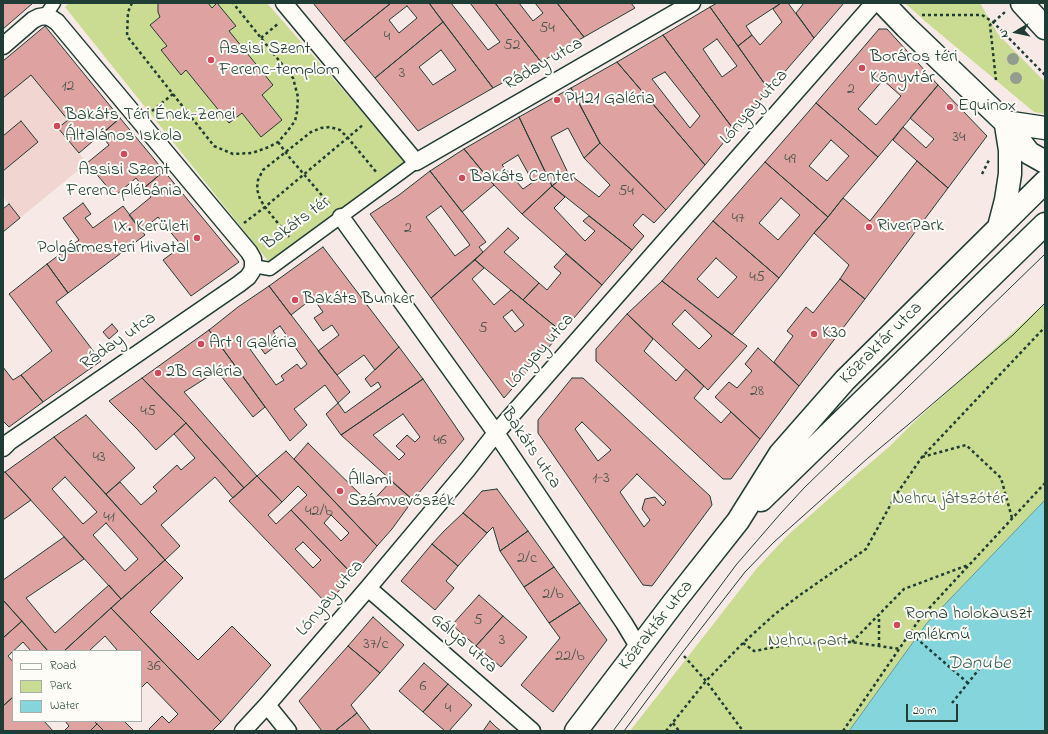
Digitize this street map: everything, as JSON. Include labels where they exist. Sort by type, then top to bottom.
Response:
[{"type":"main road","points":[[883,3],[1005,122],[1029,153],[1045,162]]},
{"type":"main road","points":[[1022,3],[1045,28]]},
{"type":"main road","points":[[1005,122],[1045,128]]},
{"type":"main road","points":[[1005,122],[1037,139],[1045,146]]},
{"type":"main road","points":[[999,227],[1006,200],[1010,174],[1010,150],[1005,122]]},
{"type":"main road","name":"Közraktár utca","points":[[576,731],[674,602],[738,522],[780,454],[840,385],[1045,182]]},
{"type":"main road","name":"Közraktár utca","points":[[738,522],[1045,224]]},
{"type":"street","points":[[3,46],[33,20],[45,16],[54,3]]},
{"type":"street","points":[[284,3],[416,162]]},
{"type":"street","name":"Ráday utca","points":[[416,162],[692,3]]},
{"type":"street","name":"Lónyay utca","points":[[243,731],[368,588],[496,433],[874,3]]},
{"type":"street","name":"Bakáts tér","points":[[45,16],[57,22],[233,232],[249,252],[253,259],[253,266],[270,268],[416,162]]},
{"type":"street","name":"Bakáts utca","points":[[341,217],[496,433],[624,623],[639,648]]},
{"type":"street","name":"Ráday utca","points":[[3,448],[9,442],[239,284],[248,277],[253,266]]},
{"type":"street","name":"Gálya utca","points":[[368,588],[532,731]]},
{"type":"street","points":[[267,705],[288,731]]},
{"type":"path","points":[[132,3],[128,12],[127,36],[214,146],[233,154],[252,153],[278,142],[286,134],[295,121],[298,112],[298,97],[293,78],[233,3]]},
{"type":"path","points":[[919,15],[982,16],[993,22],[1045,74]]},
{"type":"path","points":[[996,80],[995,59],[990,25],[997,18]]},
{"type":"path","points":[[261,38],[270,31]]},
{"type":"path","points":[[165,100],[173,94]]},
{"type":"path","points":[[233,232],[376,114]]},
{"type":"path","points":[[298,248],[260,199],[257,189],[258,180],[263,170],[311,132],[321,128],[330,127],[340,130],[386,184]]},
{"type":"path","points":[[278,142],[341,217]]},
{"type":"path","points":[[982,174],[990,158]]},
{"type":"path","points":[[666,731],[706,681],[743,643],[775,614],[866,549],[896,494],[922,457],[1045,327]]},
{"type":"path","points":[[922,457],[966,445],[1001,478],[1012,518]]},
{"type":"path","points":[[842,731],[921,617],[1045,483]]},
{"type":"path","points":[[851,642],[904,589],[970,565]]},
{"type":"path","points":[[879,614],[879,646]]},
{"type":"path","points":[[916,638],[968,683]]},
{"type":"path","points":[[743,643],[754,652],[781,646],[851,642],[900,649]]},
{"type":"path","points":[[684,656],[706,681],[743,731]]},
{"type":"path","points":[[952,703],[984,663]]},
{"type":"path","points":[[673,723],[679,731]]},
{"type":"shaded area","name":"Bakáts Téri Ének-Zenei Általános Iskola","points":[[45,26],[120,118],[79,153],[87,163],[20,218],[3,197],[3,61]]},
{"type":"green space","points":[[69,3],[267,3],[407,163],[269,262],[65,7]]},
{"type":"green space","points":[[905,3],[980,3],[998,34],[1045,82],[1045,114],[1034,112]]},
{"type":"green space","name":"Nehru part","points":[[1045,303],[1045,500],[927,623],[849,731],[630,731],[757,568],[789,534],[889,447],[915,421]]},
{"type":"water","name":"Danube","points":[[1045,500],[1045,731],[849,731],[927,623]]},
{"type":"building","points":[[3,3],[33,3],[3,29]]},
{"type":"building","name":"Assisi Szent Ferenc-templom","points":[[158,3],[208,3],[212,8],[217,3],[236,26],[229,31],[273,85],[262,95],[282,120],[261,137],[242,113],[229,123],[186,70],[181,75],[161,50],[167,46],[150,25],[160,17],[158,12]]},
{"type":"building","points":[[313,3],[391,3],[344,41]]},
{"type":"building","points":[[391,3],[429,3],[443,22],[375,78],[344,41]],"holes":[[[407,6],[417,18],[399,33],[389,20]]]},
{"type":"building","points":[[429,3],[451,3],[488,50],[500,42],[470,3],[495,3],[541,62],[493,88]]},
{"type":"building","points":[[495,3],[519,3],[533,21],[543,13],[535,3],[557,3],[584,37],[541,62]]},
{"type":"building","points":[[557,3],[631,3],[635,8],[584,37]]},
{"type":"building","points":[[717,3],[781,3],[746,26],[752,35],[738,46],[710,7]]},
{"type":"building","points":[[781,3],[788,3],[814,38],[769,90],[738,46],[752,35],[760,45],[782,22],[773,9]]},
{"type":"building","points":[[804,3],[844,3],[814,38],[796,13]]},
{"type":"building","points":[[710,7],[769,90],[734,130],[663,35]],"holes":[[[717,39],[737,66],[722,77],[703,49]]]},
{"type":"building","points":[[443,22],[493,88],[418,131],[375,78]],"holes":[[[441,50],[456,70],[433,85],[419,67]]]},
{"type":"building","points":[[45,26],[120,118],[79,153],[58,128],[68,120],[31,75],[3,98],[3,61]]},
{"type":"building","points":[[879,29],[887,29],[938,85],[878,157],[816,103]],"holes":[[[883,80],[901,96],[876,125],[858,109]]]},
{"type":"building","points":[[663,35],[734,130],[705,165],[617,62]],"holes":[[[665,72],[700,116],[690,128],[652,79]]]},
{"type":"building","points":[[617,62],[705,165],[666,210],[600,143],[571,88]]},
{"type":"building","points":[[938,85],[987,136],[948,188],[893,140],[903,127],[926,148],[934,139],[910,118]]},
{"type":"building","points":[[571,88],[600,143],[584,158],[568,128],[551,137],[568,173],[552,186],[519,117]]},
{"type":"building","points":[[816,103],[878,157],[828,217],[765,162]],"holes":[[[831,140],[849,156],[827,181],[809,166]]]},
{"type":"building","points":[[519,117],[552,186],[522,214],[494,185],[464,149]],"holes":[[[518,155],[533,182],[523,189],[502,165]]]},
{"type":"building","name":"Assisi Szent Ferenc plébánia","points":[[120,118],[164,171],[144,188],[136,178],[115,196],[87,163],[109,145],[101,135]]},
{"type":"building","points":[[21,121],[38,142],[3,171],[3,136]]},
{"type":"building","points":[[600,143],[666,210],[654,223],[643,214],[633,225],[644,236],[632,250],[552,186],[568,173],[599,197],[610,185],[584,158]]},
{"type":"building","name":"Bakáts Center","points":[[464,149],[494,185],[462,212],[430,171]]},
{"type":"building","name":"RiverPark","points":[[917,161],[948,188],[865,299],[840,279],[849,265],[814,233],[843,198],[870,221]]},
{"type":"building","points":[[765,162],[828,217],[779,278],[713,221]],"holes":[[[781,198],[800,215],[778,240],[759,223]]]},
{"type":"building","name":"IX. Kerületi Polgármesteri Hivatal","points":[[164,171],[239,262],[191,296],[163,260],[182,246],[158,217],[141,231],[129,215],[151,197],[144,188]]},
{"type":"building","points":[[430,171],[486,242],[479,247],[483,252],[431,298],[370,214],[399,195]],"holes":[[[441,206],[470,245],[455,256],[426,217]]]},
{"type":"building","points":[[552,186],[565,197],[554,208],[585,241],[595,231],[583,221],[589,216],[632,250],[602,285],[522,214]]},
{"type":"building","points":[[83,203],[91,214],[85,218],[93,228],[123,206],[145,235],[68,293],[47,264],[79,240],[63,218]]},
{"type":"building","points":[[9,204],[20,218],[3,232],[3,209]]},
{"type":"building","points":[[713,221],[779,278],[732,335],[662,281]],"holes":[[[716,258],[737,277],[718,298],[697,279]]]},
{"type":"building","points":[[508,228],[519,238],[504,252],[539,283],[523,300],[475,260]]},
{"type":"building","points":[[323,247],[399,347],[375,370],[364,355],[337,375],[318,351],[339,335],[332,325],[323,331],[314,318],[323,312],[313,298],[291,315],[269,286]]},
{"type":"building","points":[[566,254],[602,285],[562,332],[523,300],[539,283],[547,290],[561,273],[554,267]]},
{"type":"building","points":[[475,260],[484,268],[472,279],[494,305],[511,290],[562,332],[504,398],[431,298]],"holes":[[[512,310],[524,325],[515,332],[503,317]]]},
{"type":"building","points":[[47,264],[68,293],[56,302],[101,361],[43,402],[21,375],[52,351],[9,294]]},
{"type":"building","name":"K30","points":[[840,279],[865,299],[799,386],[774,362],[793,336],[787,331],[806,307],[813,313]]},
{"type":"building","points":[[662,281],[747,346],[708,390],[627,314]],"holes":[[[685,310],[712,336],[699,349],[672,324]]]},
{"type":"building","points":[[269,286],[350,392],[338,403],[325,385],[294,409],[307,425],[290,441],[209,330],[238,307]],"holes":[[[280,326],[307,364],[301,369],[297,364],[281,376],[284,380],[276,385],[250,349],[257,343],[265,354],[281,342],[273,331]]]},
{"type":"building","points":[[627,314],[653,339],[644,351],[676,381],[686,369],[704,386],[694,398],[721,423],[731,412],[760,439],[731,479],[723,479],[596,361],[596,349]]},
{"type":"building","points":[[112,324],[118,331],[109,339],[103,332]]},
{"type":"building","points":[[209,330],[265,407],[253,417],[217,371],[184,392],[257,476],[244,488],[186,423],[142,378]]},
{"type":"building","points":[[399,347],[423,379],[341,435],[326,414],[338,403],[345,413],[381,387],[378,382],[371,387],[365,379]]},
{"type":"building","points":[[758,348],[799,386],[760,439],[715,397],[729,382],[737,388],[752,371],[745,364]]},
{"type":"building","points":[[3,367],[13,380],[21,375],[43,402],[9,427],[3,421]]},
{"type":"building","points":[[142,378],[186,423],[156,450],[109,401]]},
{"type":"building","points":[[572,378],[583,378],[710,496],[712,505],[652,586],[643,585],[538,433],[538,420]],"holes":[[[582,422],[611,450],[598,461],[575,429]],[[637,474],[666,502],[663,506],[655,497],[645,499],[642,509],[650,520],[644,527],[620,492]]]},
{"type":"building","points":[[423,379],[464,439],[413,500],[341,435]],"holes":[[[403,414],[420,437],[415,442],[407,435],[396,446],[405,454],[399,460],[373,435]]]},
{"type":"building","points":[[86,415],[135,468],[106,494],[54,437]]},
{"type":"building","points":[[186,423],[244,488],[233,498],[215,477],[161,525],[180,546],[165,560],[106,494],[120,482],[141,505],[157,491],[153,487],[177,465],[181,470],[195,458],[174,434]]},
{"type":"building","points":[[54,437],[165,560],[121,599],[5,472]],"holes":[[[65,477],[97,512],[83,524],[52,489]],[[106,523],[138,559],[125,571],[93,535]]]},
{"type":"building","name":"Állami Számvevőszék","points":[[308,443],[370,504],[391,481],[413,500],[392,529],[377,546],[294,459]]},
{"type":"building","points":[[286,451],[377,546],[353,575],[291,510],[307,495],[298,486],[282,502],[257,476]],"holes":[[[331,515],[349,533],[341,541],[324,523]]]},
{"type":"building","points":[[5,472],[31,500],[3,520],[3,473]]},
{"type":"building","points":[[257,476],[282,502],[268,515],[276,524],[291,510],[353,575],[327,604],[229,501]],"holes":[[[303,542],[321,560],[313,568],[295,549]]]},
{"type":"building","points":[[497,489],[528,531],[500,551],[493,527],[487,533],[463,513],[482,491]]},
{"type":"building","points":[[463,513],[487,533],[458,566],[432,544]]},
{"type":"building","points":[[528,531],[554,567],[524,587],[500,551]]},
{"type":"building","points":[[64,537],[84,559],[26,598],[55,633],[109,585],[121,599],[65,650],[47,650],[3,600],[3,580]]},
{"type":"building","points":[[432,544],[458,566],[446,581],[454,588],[435,610],[401,581]]},
{"type":"building","points":[[165,560],[183,578],[150,612],[198,660],[232,626],[271,665],[221,722],[111,608]]},
{"type":"building","points":[[554,567],[580,603],[549,623],[524,587]]},
{"type":"building","points":[[479,595],[503,616],[476,646],[452,625]]},
{"type":"building","points":[[3,600],[22,621],[3,638]]},
{"type":"building","points":[[580,603],[607,640],[553,712],[521,685],[560,638],[549,623]]},
{"type":"building","points":[[111,608],[221,722],[212,731],[151,731],[149,729],[162,716],[169,723],[178,714],[147,682],[142,687],[142,650],[117,650],[105,636],[90,650],[65,650]]},
{"type":"building","points":[[503,616],[527,637],[501,667],[476,646]]},
{"type":"building","points":[[373,617],[404,645],[380,673],[348,646]]},
{"type":"building","points":[[22,621],[47,650],[30,650],[23,642],[14,650],[12,650],[12,652],[8,656],[12,661],[12,698],[3,706],[3,638]]},
{"type":"building","points":[[348,646],[380,673],[351,705],[357,713],[335,731],[322,731],[299,701]]},
{"type":"building","points":[[424,663],[448,684],[423,712],[399,691]]},
{"type":"building","points":[[448,684],[472,705],[449,731],[445,731],[423,712]]},
{"type":"building","points":[[12,698],[12,722],[45,722],[53,731],[3,731],[3,706]]},
{"type":"building","points":[[357,713],[371,731],[335,731]]},
{"type":"building","points":[[490,721],[496,727],[501,731],[483,731]]},
{"type":"building","points":[[66,722],[95,722],[97,724],[90,731],[64,731],[69,726]]},
{"type":"building","points":[[95,722],[125,722],[134,731],[104,731]]},
{"type":"building","points":[[97,724],[104,731],[90,731]]},
{"type":"tram line","points":[[613,731],[736,565],[781,513],[804,488],[1045,254]]},
{"type":"tram line","points":[[624,731],[745,572],[774,542],[868,458],[1013,335],[1045,303]]},
{"type":"place","name":"Assisi Szent Ferenc-templom","points":[[211,60]]},
{"type":"place","name":"Boráros téri Könyvtár","points":[[862,68]]},
{"type":"place","name":"PH21 Galéria","points":[[557,100]]},
{"type":"place","name":"Equinox","points":[[950,107]]},
{"type":"place","name":"Bakáts Téri Ének-Zenei Általános Iskola","points":[[57,126]]},
{"type":"place","name":"Assisi Szent Ferenc plébánia","points":[[124,154]]},
{"type":"place","name":"Bakáts Center","points":[[462,178]]},
{"type":"place","name":"RiverPark","points":[[869,227]]},
{"type":"place","name":"IX. Kerületi Polgármesteri Hivatal","points":[[197,238]]},
{"type":"place","name":"Bakáts Bunker","points":[[295,300]]},
{"type":"place","name":"K30","points":[[814,334]]},
{"type":"place","name":"Art 9 Galéria","points":[[201,344]]},
{"type":"place","name":"2B Galéria","points":[[158,373]]},
{"type":"place","name":"Állami Számvevőszék","points":[[340,491]]},
{"type":"place","name":"Roma holokauszt emlékmű","points":[[897,625]]},
{"type":"park label","name":"Nehru játszótér","points":[[949,500]]}]
